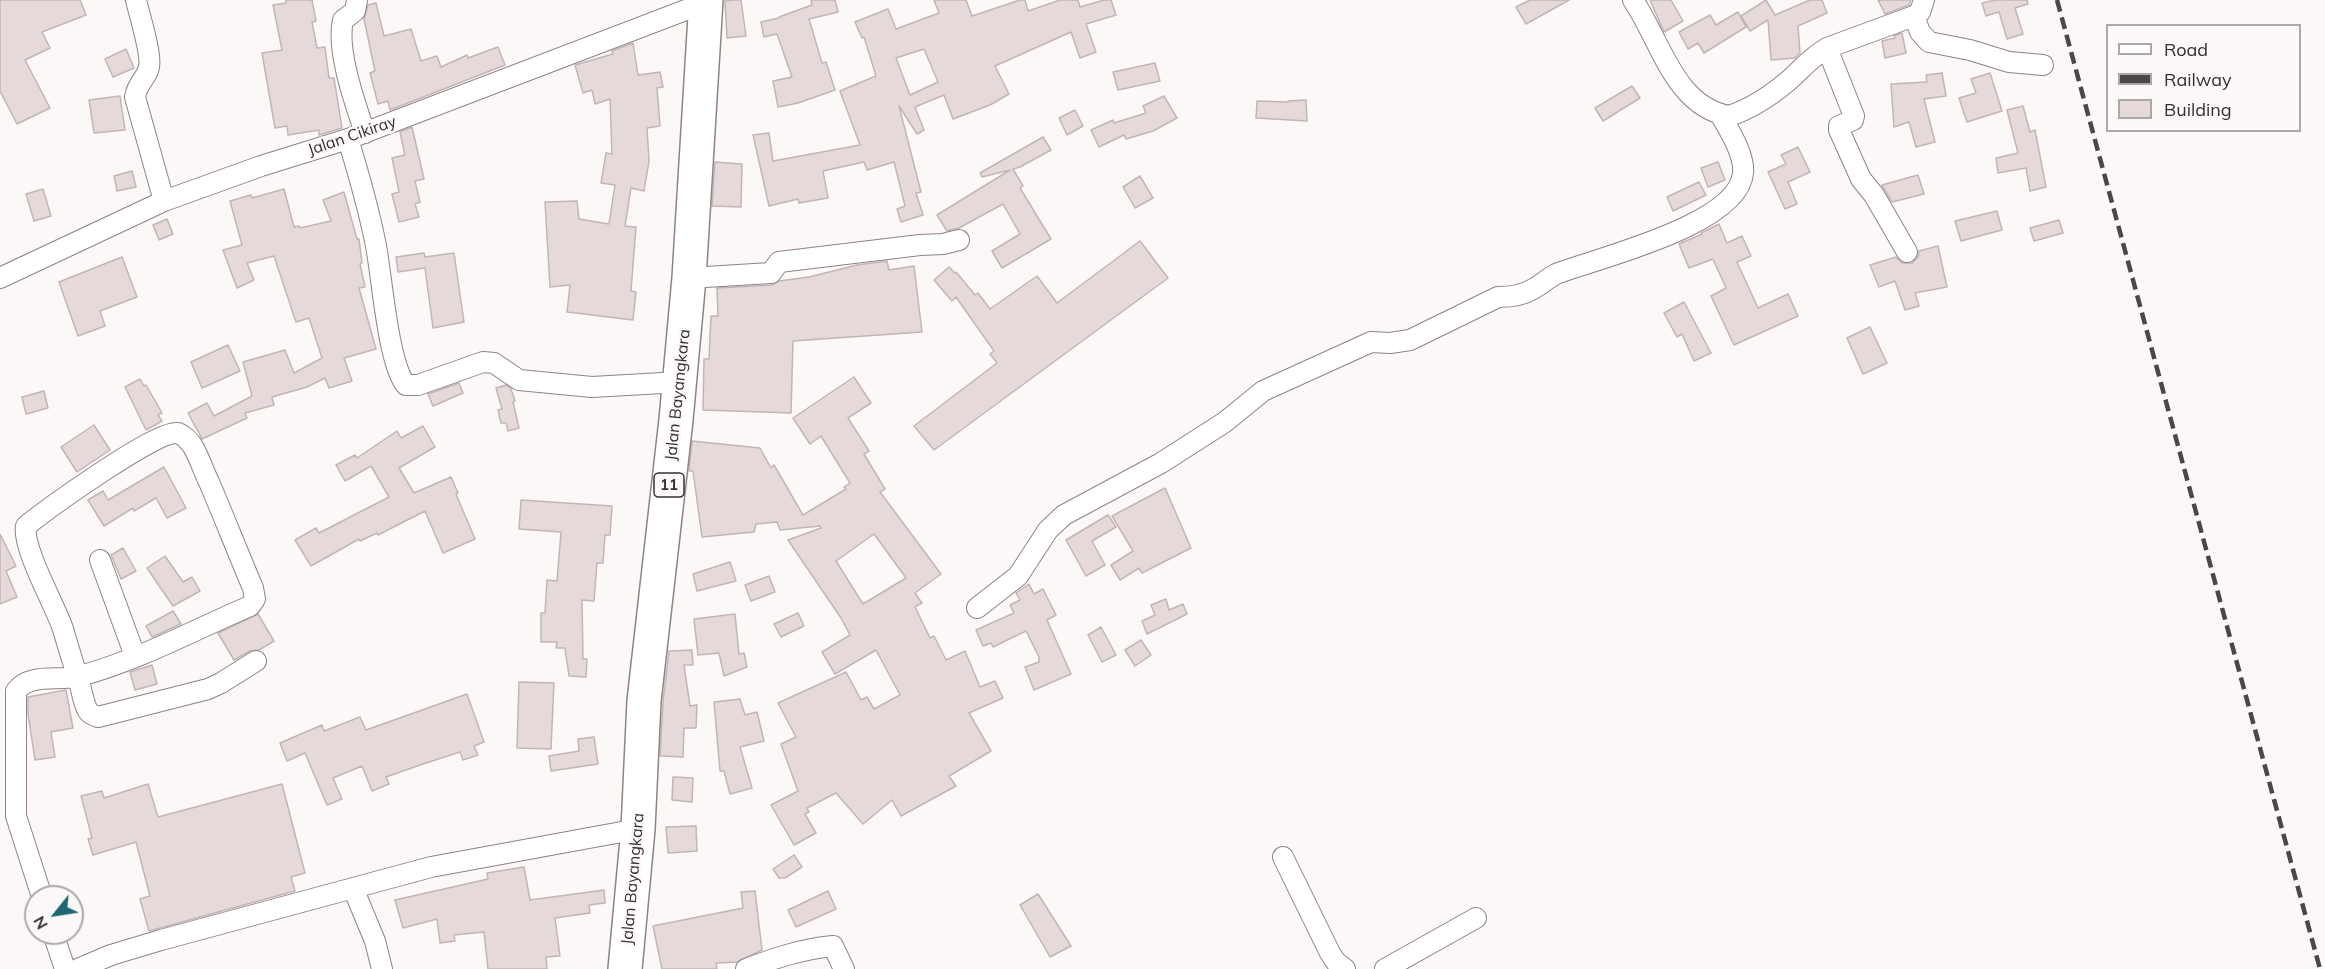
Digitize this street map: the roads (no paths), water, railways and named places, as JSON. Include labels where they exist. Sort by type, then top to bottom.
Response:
[{"type":"highway","name":"Jalan Bayangkara","points":[[625,969],[638,829],[644,701],[680,382],[709,1]]},
{"type":"street","points":[[136,0],[150,61],[147,73],[139,82],[135,97],[164,201]]},
{"type":"street","points":[[357,0],[355,11],[343,20],[340,32],[351,88],[363,188],[377,247],[387,319],[399,370],[406,385],[418,385],[483,362],[494,363],[519,380],[592,387],[680,382]]},
{"type":"street","points":[[1634,0],[1675,78],[1696,100],[1720,114],[1729,116],[1765,99],[1815,55],[1827,48],[1919,8],[1920,32],[1929,42],[1970,50],[2009,62],[2043,65]]},
{"type":"street","name":"Jalan Cikiray","points":[[0,278],[164,201],[261,166],[356,136],[709,1]]},
{"type":"street","points":[[1827,48],[1855,118],[1839,126],[1839,130],[1861,179],[1874,195],[1907,252]]},
{"type":"street","points":[[977,608],[1018,576],[1048,530],[1064,514],[1161,463],[1225,422],[1263,391],[1371,342],[1390,344],[1410,340],[1498,297],[1513,297],[1531,291],[1554,275],[1664,238],[1701,220],[1722,206],[1736,189],[1743,174],[1738,149],[1720,114]]},
{"type":"street","points":[[689,278],[771,273],[779,262],[943,244],[959,240]]},
{"type":"street","points":[[37,885],[8,817],[16,691],[20,685],[32,680],[78,677],[135,656],[250,606],[255,599],[253,588],[227,524],[192,445],[176,432],[145,445],[26,526],[25,533],[29,545],[40,576],[57,612],[78,677],[87,710],[92,715],[98,717],[208,689],[256,661]]},
{"type":"street","points":[[100,560],[135,656]]},
{"type":"street","points":[[78,969],[111,955],[161,939],[431,867],[638,829]]},
{"type":"street","points":[[1283,857],[1330,953],[1345,969]]},
{"type":"street","points":[[353,888],[375,941],[382,969]]},
{"type":"street","points":[[1385,969],[1476,918]]},
{"type":"street","points":[[57,945],[65,969]]},
{"type":"street","points":[[746,969],[808,948],[833,946],[844,969]]},
{"type":"railway","points":[[2057,0],[2320,969]]}]
